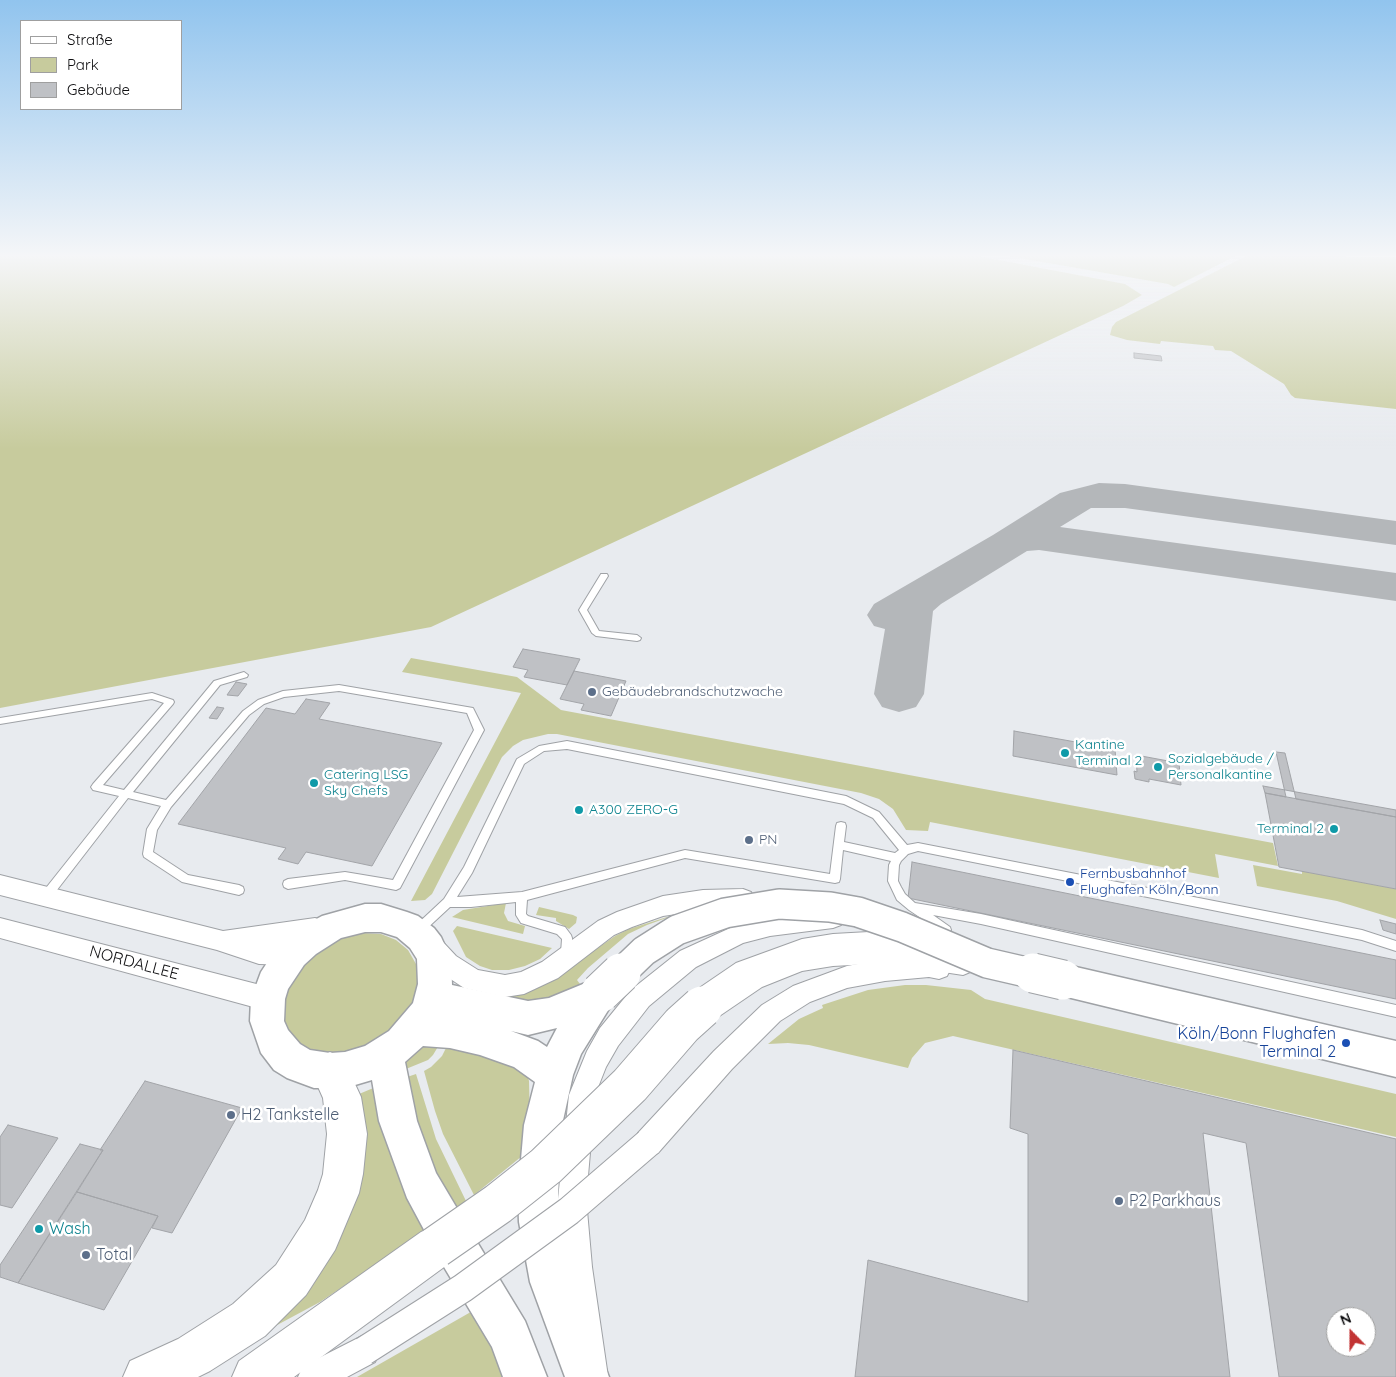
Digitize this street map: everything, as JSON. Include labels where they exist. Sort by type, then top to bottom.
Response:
[{"type":"highway","points":[[255,1377],[327,1355],[498,1204],[546,1166],[584,1132],[630,1085],[682,1026],[724,990],[749,974],[802,955],[833,950],[869,948],[897,949],[987,963]]},
{"type":"highway","points":[[146,1377],[194,1354],[250,1320],[291,1280],[320,1235],[338,1193],[343,1174],[347,1134],[342,1096],[330,1071]]},
{"type":"street","points":[[0,885],[217,939],[259,953],[292,954]]},
{"type":"street","points":[[217,939],[273,935],[348,920],[381,918],[396,921],[419,935],[455,969],[474,980],[505,986],[524,983],[538,977],[606,928],[625,919],[663,906],[703,900],[800,898],[842,902],[907,913],[946,930],[1020,980]]},
{"type":"street","points":[[587,1377],[551,1282],[539,1222],[540,1154],[544,1125],[555,1074],[566,1045],[600,992],[644,951],[676,930],[725,912],[779,904],[830,907],[858,912],[902,927],[987,963],[1396,1060]]},
{"type":"street","points":[[592,1377],[577,1267],[572,1199],[582,1095],[596,1060],[609,1037],[651,988],[688,959],[739,934],[770,926],[821,919],[907,913]]},
{"type":"street","points":[[348,920],[318,933],[292,954],[273,983],[268,999],[267,1021],[274,1041],[287,1057],[300,1065],[314,1070],[330,1071],[359,1067],[386,1055],[415,1029],[426,1014],[436,984],[434,959],[419,935]]},
{"type":"street","name":"NORDALLEE","points":[[0,928],[268,999]]},
{"type":"street","points":[[327,1355],[463,1288],[569,1211],[648,1143],[723,1060],[771,1013],[798,996],[847,977],[886,970],[929,966],[1020,980],[1396,1060]]},
{"type":"street","points":[[433,997],[528,1018],[550,1014],[600,992]]},
{"type":"street","points":[[415,1029],[450,1031],[480,1038],[525,1053],[555,1074]]},
{"type":"street","points":[[386,1055],[398,1121],[421,1184],[459,1252],[510,1336],[525,1377]]},
{"type":"lane","points":[[604,576],[583,610],[596,633],[637,638]]},
{"type":"lane","points":[[46,896],[217,683],[244,674]]},
{"type":"lane","points":[[239,890],[186,879],[148,854],[152,829],[168,804],[246,713],[261,702],[284,694],[338,688],[470,710],[479,730],[396,885],[345,876],[288,884]]},
{"type":"lane","points":[[0,721],[152,696],[170,702],[96,787],[168,804]]},
{"type":"lane","points":[[419,935],[448,902],[472,863],[520,762],[535,752],[553,746],[568,745],[846,800],[876,815],[905,850]]},
{"type":"lane","points":[[448,902],[471,902],[522,897],[685,854],[835,879],[841,826]]},
{"type":"lane","points":[[840,845],[897,858]]},
{"type":"lane","points":[[1396,946],[1362,935],[931,849],[918,847],[905,850],[897,858],[894,865],[893,881],[907,913],[982,919],[1396,1011]]},
{"type":"lane","points":[[522,897],[521,915],[525,920],[561,930],[567,938],[568,945],[564,960]]},
{"type":"green space","points":[[0,320],[1092,320],[431,627],[0,708]]},
{"type":"green space","points":[[1119,320],[1396,320],[1396,409],[1295,398],[1284,384],[1231,351],[1215,350],[1213,346],[1161,341],[1160,344],[1127,340],[1110,335],[1112,327]]},
{"type":"green space","points":[[411,658],[517,677],[561,710],[1273,843],[1278,866],[1215,854],[1219,878],[930,822],[928,831],[906,830],[893,809],[879,799],[861,793],[557,734],[548,734],[523,740],[513,746],[502,757],[432,894],[425,900],[411,901],[521,693],[402,672]]},
{"type":"green space","points":[[1253,865],[1302,874],[1302,871],[1396,889],[1396,919],[1337,901],[1257,886]]},
{"type":"green space","points":[[506,903],[504,913],[508,921],[525,926],[523,934],[452,917],[463,910]]},
{"type":"green space","points":[[539,907],[573,915],[577,917],[576,923],[569,929],[556,921],[556,918],[536,915]]},
{"type":"green space","points":[[683,912],[628,934],[588,968],[577,980],[580,984],[573,992],[543,1008],[472,992],[579,961],[615,936],[629,929]]},
{"type":"green space","points":[[457,926],[552,948],[540,959],[525,966],[509,970],[492,970],[480,966],[466,957],[453,931]]},
{"type":"green space","points":[[363,933],[381,934],[396,940],[408,950],[416,964],[418,980],[415,997],[407,1015],[394,1030],[357,1053],[317,1054],[301,1047],[290,1036],[283,1020],[282,1003],[287,986],[310,954],[345,936]]},
{"type":"green space","points":[[905,985],[926,985],[971,990],[985,999],[1396,1094],[1396,1137],[953,1036],[925,1043],[912,1058],[908,1068],[809,1045],[768,1044],[799,1019],[823,1008],[822,1005],[868,990]]},
{"type":"green space","points":[[442,1040],[428,1060],[401,1071],[409,1049]]},
{"type":"green space","points":[[450,1040],[474,1044],[527,1074],[529,1081],[530,1121],[527,1152],[474,1195],[443,1134],[424,1071],[442,1056]]},
{"type":"green space","points":[[416,1074],[436,1139],[466,1201],[448,1215],[401,1079]]},
{"type":"green space","points":[[378,1086],[429,1229],[320,1302],[238,1346],[285,1303],[352,1097]]},
{"type":"green space","points":[[476,1309],[508,1377],[357,1377]]},
{"type":"building","points":[[1134,353],[1161,356],[1162,361],[1134,358]]},
{"type":"building","points":[[523,649],[580,659],[567,685],[524,677],[528,670],[513,667]]},
{"type":"building","name":"Gebäudebrandschutzwache","points":[[574,671],[626,681],[611,716],[581,710],[584,704],[560,699]]},
{"type":"building","points":[[236,682],[247,684],[238,696],[227,695]]},
{"type":"building","name":"Catering LSG Sky Chefs","points":[[306,699],[330,703],[319,719],[442,743],[372,866],[306,852],[298,864],[278,859],[286,848],[178,824],[266,708],[295,714]]},
{"type":"building","points":[[217,707],[224,708],[217,719],[209,718]]},
{"type":"building","name":"Kantine Terminal 2","points":[[1014,731],[1115,749],[1117,775],[1013,756]]},
{"type":"building","name":"Terminal 2","points":[[1276,752],[1285,753],[1296,799],[1396,817],[1396,889],[1279,867],[1265,793],[1286,797]]},
{"type":"building","name":"Sozialgebäude / Personalkantine","points":[[1136,755],[1179,763],[1181,785],[1149,779],[1149,782],[1135,779],[1134,771],[1137,772]]},
{"type":"building","points":[[1263,786],[1396,810],[1396,817],[1265,793]]},
{"type":"building","points":[[912,862],[1396,960],[1396,999],[908,898]]},
{"type":"building","points":[[1380,920],[1396,924],[1396,934],[1383,930]]},
{"type":"building","name":"P2 Parkhaus","points":[[1013,1050],[1396,1139],[1396,1377],[1279,1377],[1246,1143],[1203,1133],[1230,1377],[855,1377],[868,1260],[1028,1302],[1028,1134],[1010,1128]]},
{"type":"building","points":[[145,1081],[242,1108],[172,1233],[152,1228],[158,1216],[77,1192],[103,1150],[100,1150]]},
{"type":"building","points":[[8,1125],[58,1138],[12,1208],[0,1205],[0,1137]]},
{"type":"building","name":"Wash","points":[[80,1144],[103,1150],[18,1283],[0,1277],[0,1265]]},
{"type":"building","name":"Total","points":[[77,1192],[158,1216],[104,1310],[18,1283]]},
{"type":"taxiway","points":[[1010,541],[1074,501],[1099,495],[1125,496],[1396,533]]},
{"type":"taxiway","points":[[890,615],[1005,545],[1019,540],[1039,537],[1396,587]]},
{"type":"taxiway","points":[[899,694],[911,610],[916,602],[925,594]]},
{"type":"place","name":"Gebäudebrandschutzwache","points":[[592,692]]},
{"type":"place","name":"Kantine Terminal 2","points":[[1065,753]]},
{"type":"place","name":"Sozialgebäude / Personalkantine","points":[[1158,767]]},
{"type":"place","name":"Catering LSG Sky Chefs","points":[[314,783]]},
{"type":"place","name":"A300 ZERO-G","points":[[579,810]]},
{"type":"place","name":"Terminal 2","points":[[1334,829]]},
{"type":"place","name":"PN","points":[[749,840]]},
{"type":"place","name":"Fernbusbahnhof Flughafen Köln/Bonn","points":[[1070,882]]},
{"type":"place","name":"Köln/Bonn Flughafen Terminal 2","points":[[1346,1043]]},
{"type":"place","name":"H2 Tankstelle","points":[[231,1115]]},
{"type":"place","name":"P2 Parkhaus","points":[[1119,1201]]},
{"type":"place","name":"Wash","points":[[39,1229]]},
{"type":"place","name":"Total","points":[[86,1255]]}]
